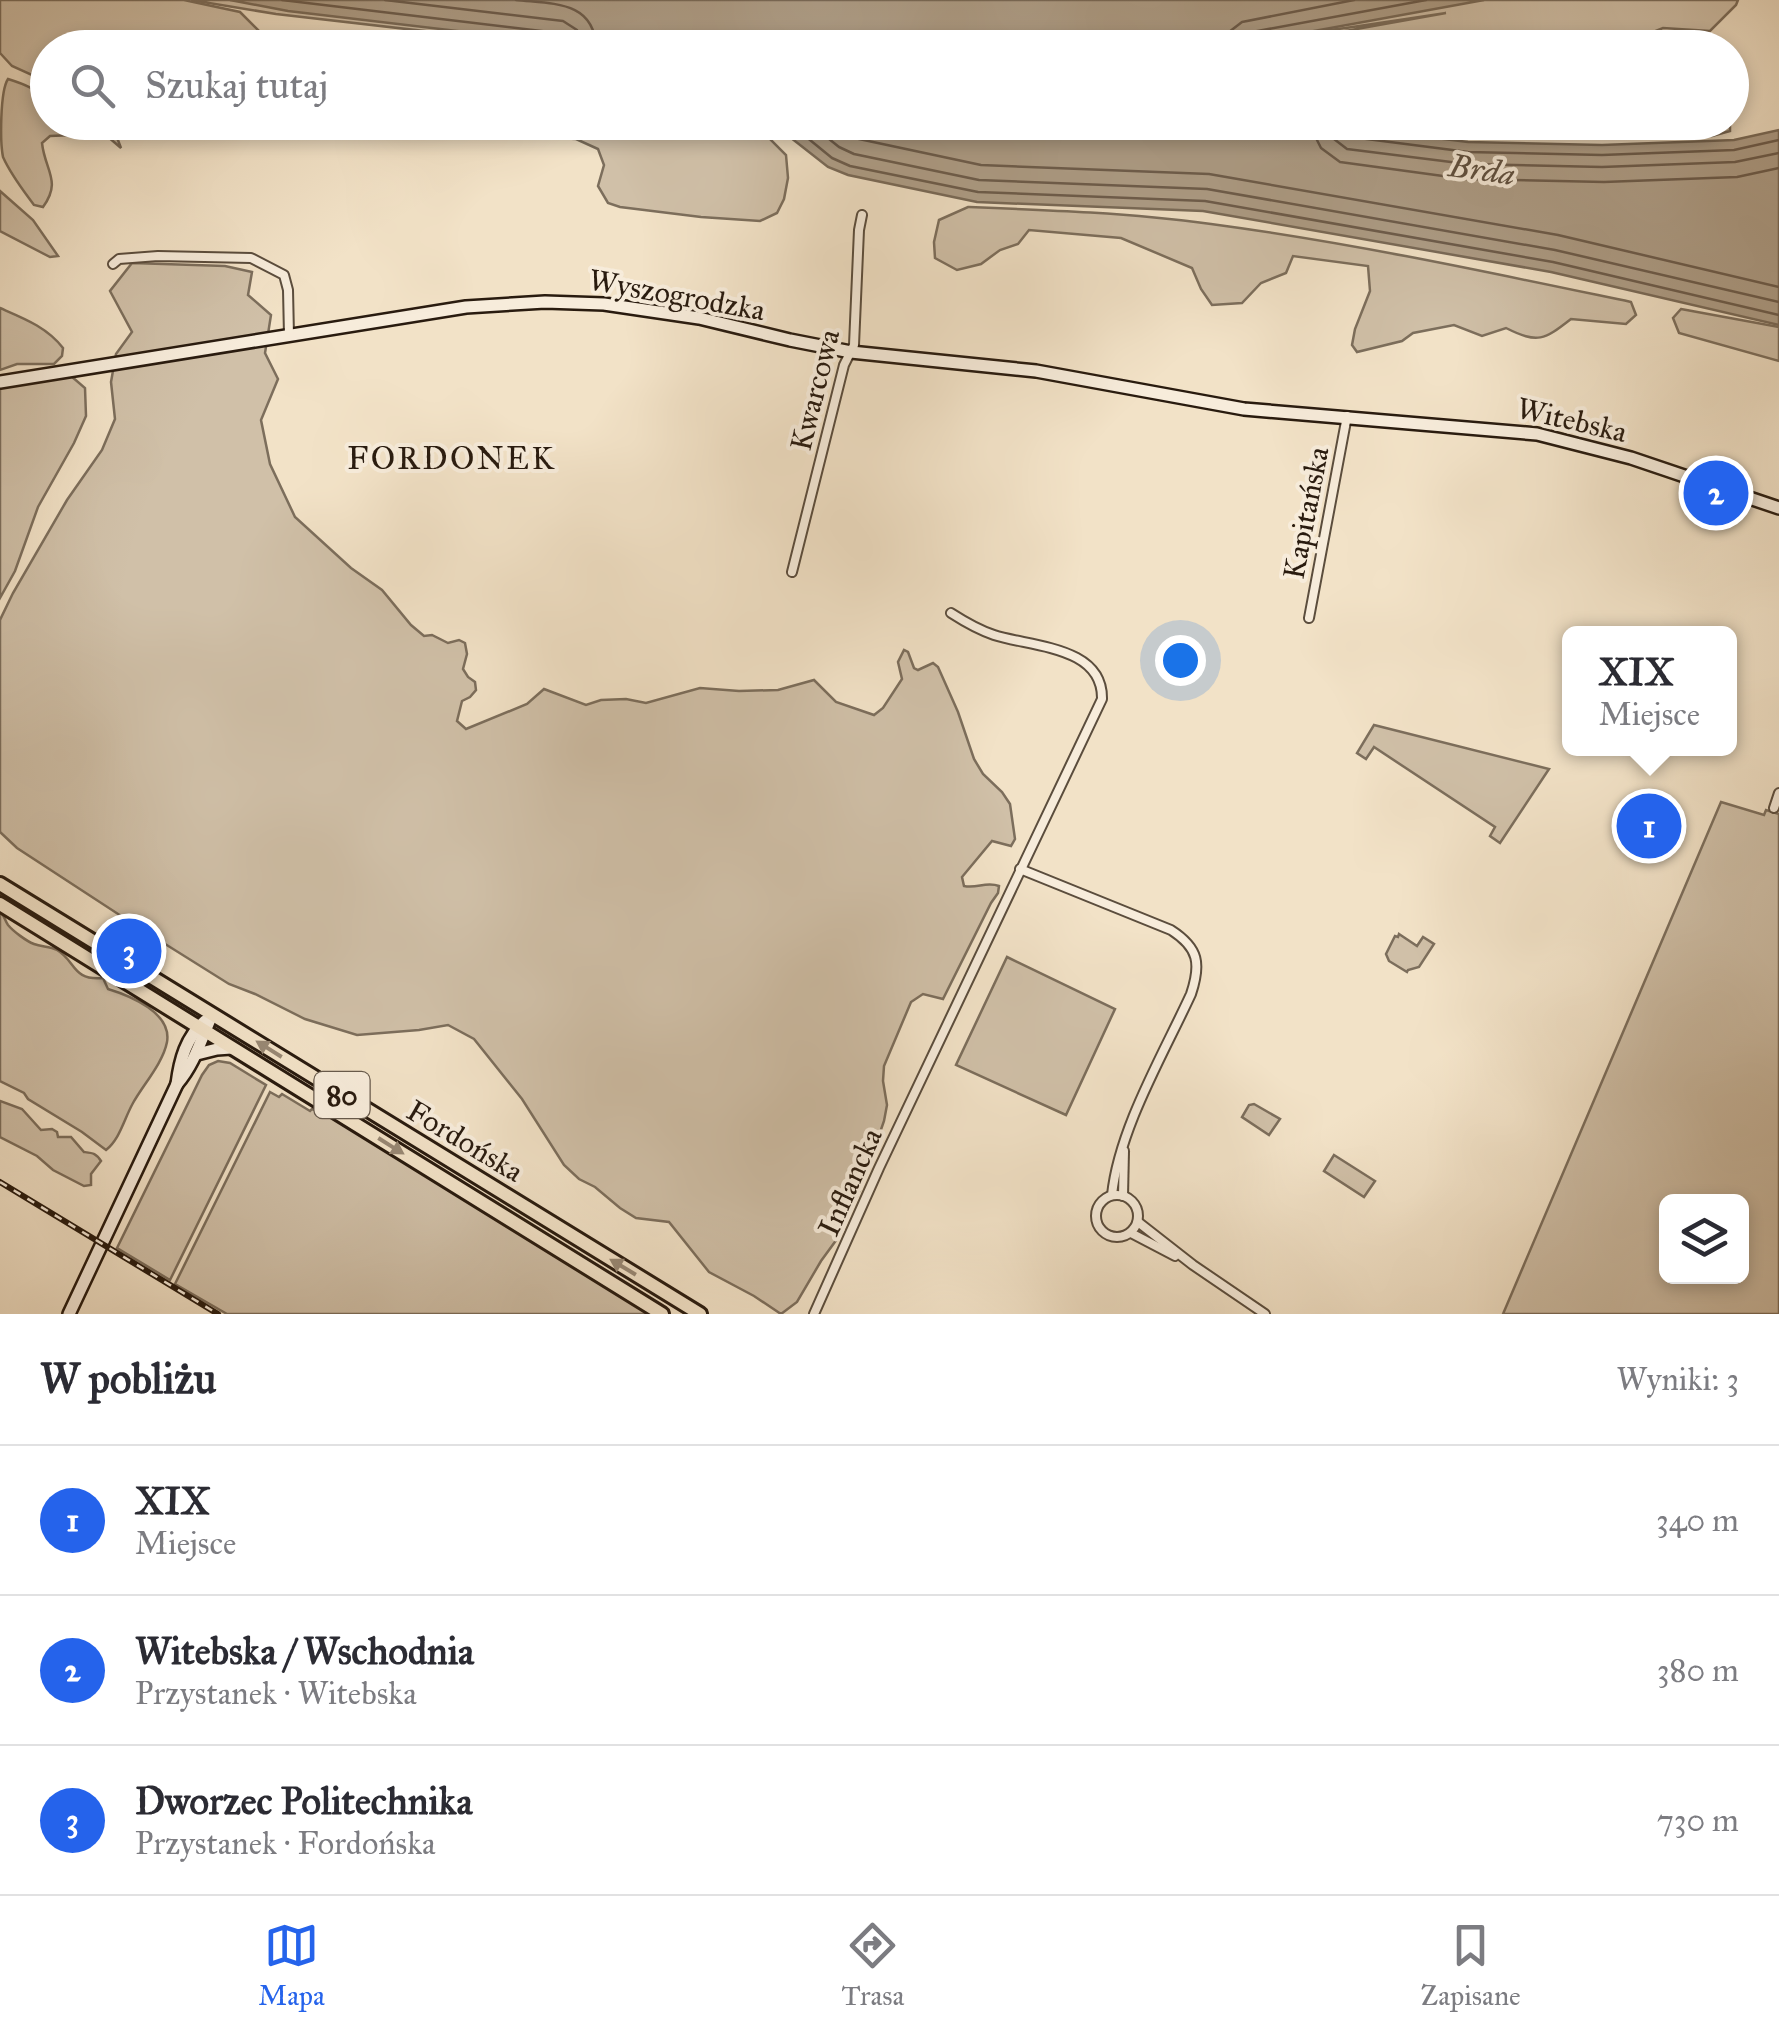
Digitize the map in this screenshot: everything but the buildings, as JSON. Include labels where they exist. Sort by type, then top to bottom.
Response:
[{"type":"main road","name":"Fordońska","points":[[0,884],[700,1314]]},
{"type":"main road","name":"Fordońska","points":[[0,904],[662,1314]]},
{"type":"street","name":"Kwarcowa","points":[[796,571],[844,364],[854,345],[862,215]]},
{"type":"street","points":[[113,264],[119,259],[158,256],[251,258],[284,276],[289,335]]},
{"type":"street","name":"Wyszogrodzka","points":[[0,382],[466,307],[575,302],[675,314],[850,352],[1036,371],[1244,408],[1347,416]]},
{"type":"street","name":"Witebska","points":[[1347,416],[1516,430],[1556,438],[1651,464],[1779,508]]},
{"type":"street","name":"Kapitańska","points":[[1309,618],[1347,416]]},
{"type":"street","name":"Inflancka","points":[[817,1314],[920,1082],[1100,708],[1102,689],[1094,673],[1075,657],[996,636],[951,613]]},
{"type":"street","points":[[1774,808],[1779,793]]},
{"type":"street","points":[[1020,869],[1171,930],[1185,938],[1193,950],[1197,972],[1191,994],[1124,1142],[1115,1168],[1112,1196]]},
{"type":"street","points":[[177,1084],[180,1062],[212,1015]]},
{"type":"street","points":[[68,1314],[177,1084],[197,1054],[201,1030]]},
{"type":"street","points":[[197,1054],[231,1048]]},
{"type":"street","points":[[1123,1196],[1124,1142]]},
{"type":"street","points":[[1112,1196],[1123,1196],[1134,1203],[1138,1222],[1131,1233],[1112,1237],[1098,1226],[1096,1212],[1112,1196]]},
{"type":"street","points":[[1138,1222],[1266,1314]]},
{"type":"street","points":[[1131,1233],[1193,1265]]},
{"type":"shaded area","points":[[0,0],[184,0],[240,12],[258,30],[30,30],[30,74],[12,66],[0,53]]},
{"type":"shaded area","points":[[191,0],[1738,0],[1711,30],[1351,30],[1446,13],[1330,30],[415,30]]},
{"type":"shaded area","points":[[8,79],[30,87],[30,140],[45,140],[42,143],[52,183],[43,207],[34,205],[3,157]]},
{"type":"shaded area","points":[[578,140],[771,140],[786,155],[788,178],[784,199],[777,213],[760,221],[620,207],[608,203],[598,186],[604,165],[598,149]]},
{"type":"shaded area","points":[[0,191],[33,220],[58,256],[50,257],[0,231]]},
{"type":"shaded area","points":[[968,207],[1151,217],[1317,240],[1631,302],[1636,315],[1626,324],[1571,319],[1554,332],[1534,338],[1506,328],[1482,336],[1454,325],[1413,333],[1402,341],[1357,352],[1352,345],[1370,291],[1368,266],[1293,256],[1286,273],[1261,283],[1242,303],[1212,305],[1192,268],[1121,238],[1029,230],[1018,244],[1000,250],[981,264],[957,270],[935,258],[934,242],[939,220]]},
{"type":"shaded area","points":[[132,263],[225,266],[252,272],[248,295],[271,315],[265,353],[278,379],[261,420],[270,464],[295,517],[351,568],[382,590],[411,625],[424,636],[465,643],[463,669],[475,682],[476,690],[462,701],[457,721],[466,729],[527,704],[544,689],[586,705],[626,699],[646,703],[700,688],[778,690],[814,680],[836,702],[874,715],[902,679],[898,662],[904,650],[918,670],[933,663],[938,667],[974,759],[1010,804],[1015,839],[1011,846],[992,841],[962,877],[964,886],[999,886],[998,893],[943,999],[923,994],[911,1002],[884,1066],[884,1121],[860,1190],[837,1239],[797,1302],[781,1314],[709,1272],[669,1222],[636,1218],[579,1179],[564,1165],[522,1099],[474,1039],[448,1025],[357,1035],[305,1019],[229,984],[17,848],[0,832],[0,620],[67,500],[102,450],[115,419],[111,382],[116,354],[132,332],[110,291]]},
{"type":"shaded area","points":[[0,308],[50,334],[63,348],[62,356],[54,364],[17,364],[0,370]]},
{"type":"shaded area","points":[[1681,309],[1779,327],[1779,361],[1679,333],[1673,318]]},
{"type":"shaded area","points":[[71,376],[85,388],[86,416],[38,507],[15,571],[0,598],[0,388]]},
{"type":"shaded area","points":[[1374,725],[1549,769],[1500,843],[1490,836],[1495,827],[1374,747],[1366,759],[1357,753]]},
{"type":"shaded area","points":[[1721,802],[1764,815],[1766,810],[1779,814],[1779,1314],[1503,1314]]},
{"type":"shaded area","points":[[0,891],[178,1000],[175,1006],[0,898]]},
{"type":"shaded area","points":[[0,911],[8,925],[24,938],[57,950],[80,973],[103,978],[108,989],[148,1007],[163,1022],[167,1042],[161,1058],[106,1150],[24,1093],[0,1081]]},
{"type":"shaded area","points":[[1399,934],[1417,946],[1423,937],[1434,944],[1419,967],[1407,972],[1389,961],[1386,954]]},
{"type":"shaded area","points":[[1007,957],[1115,1009],[1066,1115],[956,1065]]},
{"type":"shaded area","points":[[218,1061],[230,1063],[266,1085],[170,1280],[117,1248],[202,1075]]},
{"type":"shaded area","points":[[270,1092],[279,1097],[282,1094],[310,1111],[334,1117],[653,1314],[227,1314],[175,1284]]},
{"type":"shaded area","points":[[0,1101],[22,1109],[41,1130],[52,1129],[58,1137],[71,1137],[84,1152],[98,1156],[101,1161],[91,1174],[91,1185],[84,1186],[53,1170],[37,1156],[0,1137]]},
{"type":"shaded area","points":[[1254,1104],[1280,1119],[1269,1135],[1242,1117]]},
{"type":"shaded area","points":[[1334,1155],[1375,1181],[1364,1197],[1324,1171]]},
{"type":"water","points":[[230,0],[1484,0],[1319,30],[448,30]]},
{"type":"water","name":"Brda","points":[[1779,130],[1779,325],[1551,272],[1203,211],[977,202],[848,175],[828,167],[794,140],[1452,140],[1602,145],[1749,140],[1749,137]]},
{"type":"railway","points":[[0,1182],[218,1314]]},
{"type":"place","name":"Witebska / Wschodnia","points":[[1716,493]]},
{"type":"place","name":"XIX","points":[[1649,826]]},
{"type":"place","name":"Dworzec Politechnika","points":[[129,951]]},
{"type":"district","name":"FORDONEK","points":[[452,458]]}]
